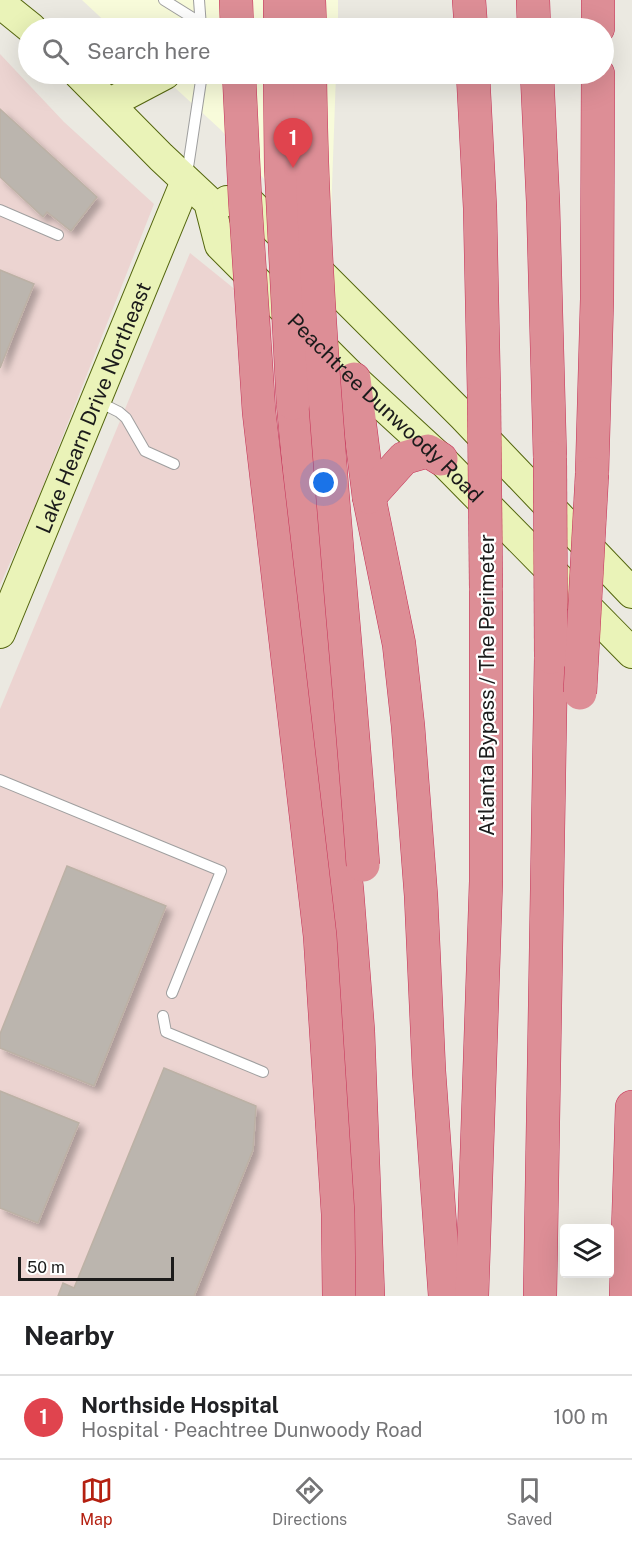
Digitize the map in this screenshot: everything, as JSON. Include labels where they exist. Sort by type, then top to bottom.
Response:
[{"type":"highway","points":[[236,0],[237,18]]},
{"type":"highway","points":[[280,0],[280,18]]},
{"type":"highway","points":[[309,0],[310,18]]},
{"type":"highway","points":[[469,0],[470,18]]},
{"type":"highway","points":[[533,0],[534,18]]},
{"type":"highway","points":[[598,0],[598,18]]},
{"type":"highway","points":[[239,84],[259,412],[320,936],[338,1214],[339,1296]]},
{"type":"highway","points":[[280,84],[281,167],[293,403],[304,522],[347,891],[358,1030],[368,1296]]},
{"type":"highway","points":[[310,84],[311,165],[329,452],[363,865],[375,1146],[374,1296]]},
{"type":"highway","name":"Atlanta Bypass / The Perimeter","points":[[472,1296],[486,892],[484,394],[480,208],[474,84]]},
{"type":"highway","points":[[537,84],[550,458],[551,657],[540,1296]]},
{"type":"highway","points":[[548,787],[580,693],[592,474],[597,299],[598,84]]},
{"type":"highway","points":[[354,379],[369,497],[399,644],[408,726],[422,896],[428,1059],[445,1296]]},
{"type":"highway","points":[[369,497],[404,459],[428,451],[441,459]]},
{"type":"highway","points":[[626,1296],[632,1107]]},
{"type":"main road","points":[[0,3],[19,18]]},
{"type":"main road","points":[[89,84],[209,202],[248,201],[463,417],[632,593]]},
{"type":"main road","points":[[110,104],[147,84]]},
{"type":"main road","name":"Lake Hearn Drive Northeast","points":[[0,633],[186,181]]},
{"type":"main road","name":"Peachtree Dunwoody Road","points":[[209,202],[220,244],[354,379],[441,459],[632,653]]},
{"type":"lane","points":[[164,0],[190,18]]},
{"type":"lane","points":[[199,0],[200,18]]},
{"type":"lane","points":[[186,181],[201,84]]},
{"type":"lane","points":[[0,210],[58,235]]},
{"type":"lane","points":[[97,401],[126,418],[145,451],[174,464]]},
{"type":"lane","points":[[0,780],[221,872],[172,993]]},
{"type":"lane","points":[[163,1016],[166,1032],[263,1072]]},
{"type":"shaded area","points":[[82,0],[338,0],[338,18],[101,18]]},
{"type":"shaded area","points":[[0,54],[18,73],[18,84],[28,84],[64,122],[154,204],[34,509],[0,585]]},
{"type":"shaded area","points":[[171,84],[336,84],[330,243],[287,205],[221,130]]},
{"type":"shaded area","points":[[190,253],[315,354],[343,1296],[0,1296],[0,709]]},
{"type":"building","points":[[0,109],[97,197],[71,231],[47,212],[43,217],[0,177]]},
{"type":"building","points":[[0,270],[34,284],[0,368]]},
{"type":"building","points":[[67,866],[166,906],[94,1086],[0,1048],[0,1034]]},
{"type":"building","points":[[164,1068],[256,1106],[253,1150],[194,1296],[58,1296],[63,1283],[74,1288]]},
{"type":"building","points":[[0,1091],[79,1123],[38,1223],[0,1208]]},
{"type":"place","name":"Northside Hospital","points":[[293,168]]}]
